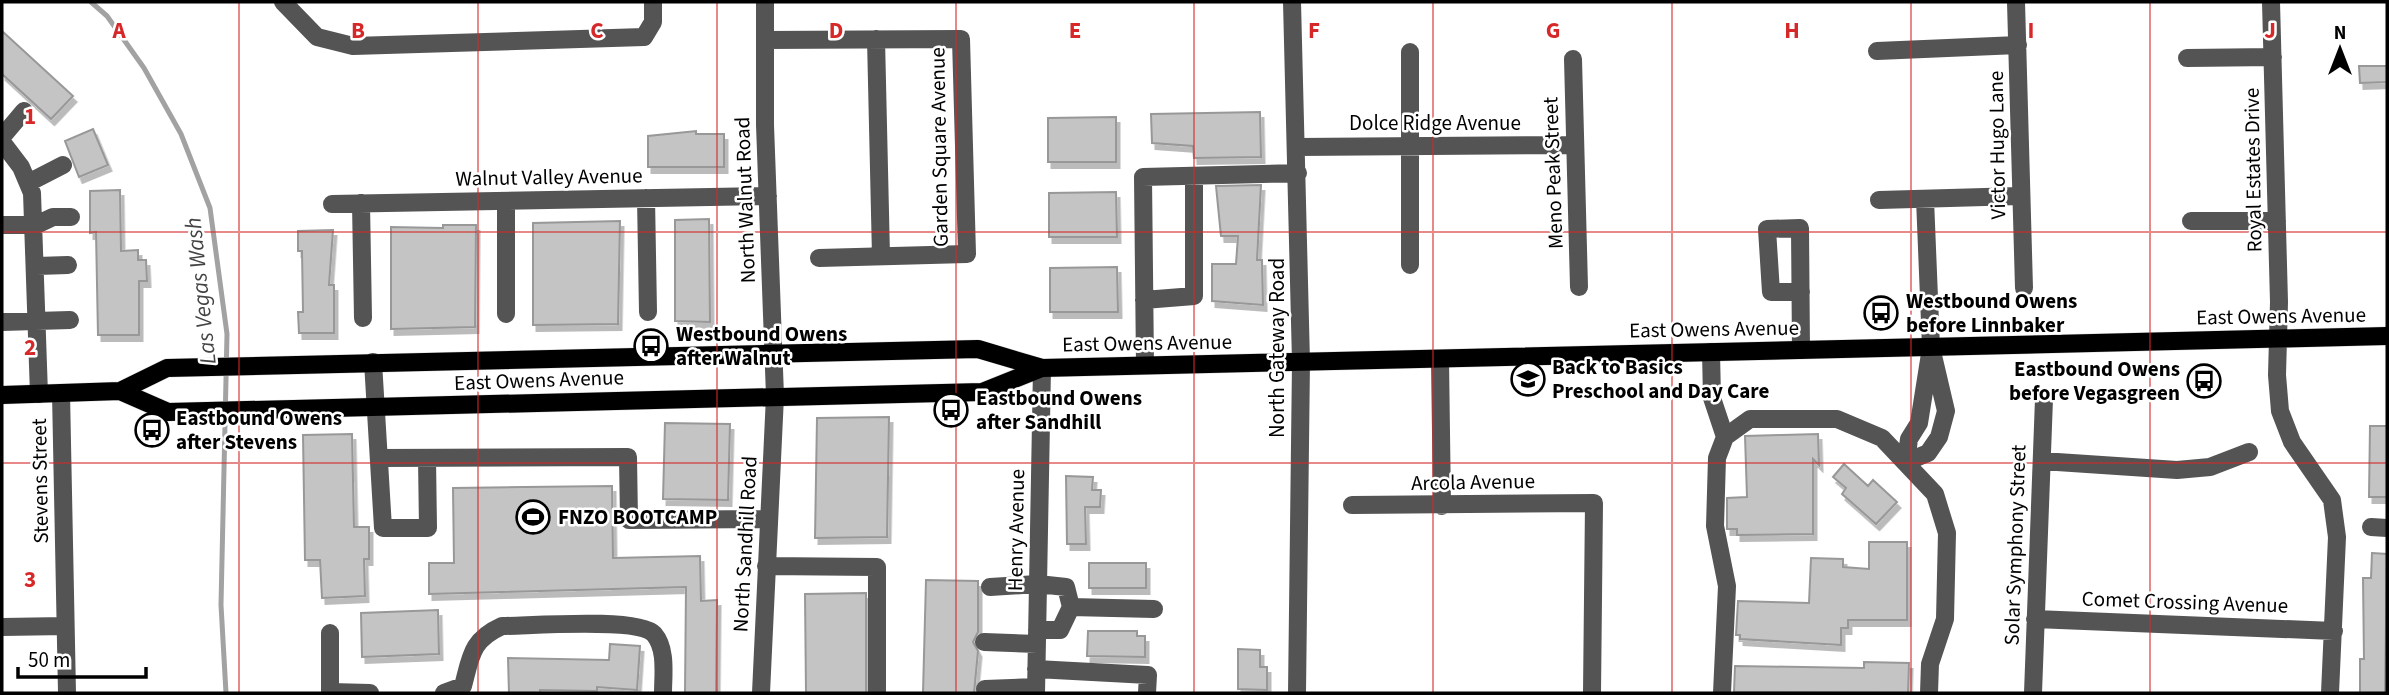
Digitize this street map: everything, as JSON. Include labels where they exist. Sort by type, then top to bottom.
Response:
[{"type":"main road","name":"East Owens Avenue","points":[[2,395],[120,391],[167,368],[301,363],[978,349],[1042,368],[2387,336]]},
{"type":"main road","name":"East Owens Avenue","points":[[120,391],[168,412],[376,408],[982,392],[1042,368]]},
{"type":"street","points":[[283,2],[317,37],[353,47],[644,37],[653,22],[653,2]]},
{"type":"street","name":"North Walnut Road","points":[[765,2],[775,396]]},
{"type":"street","name":"North Gateway Road","points":[[1292,2],[1301,362],[1297,693]]},
{"type":"street","name":"Victor Hugo Lane","points":[[2016,2],[2024,288]]},
{"type":"street","name":"Royal Estates Drive","points":[[2271,2],[2279,302],[2276,338],[2280,411],[2292,442],[2332,500],[2337,537],[2330,693]]},
{"type":"street","name":"Garden Square Avenue","points":[[765,40],[961,38],[967,254],[819,258]]},
{"type":"street","points":[[876,39],[881,256]]},
{"type":"street","points":[[1877,51],[2018,45]]},
{"type":"street","points":[[1409,52],[1410,265]]},
{"type":"street","points":[[2187,58],[2273,57]]},
{"type":"street","name":"Meno Peak Street","points":[[1573,59],[1579,287]]},
{"type":"street","points":[[2,140],[24,111]]},
{"type":"street","name":"Stevens Street","points":[[2,140],[22,167],[36,225],[39,394]]},
{"type":"street","name":"Dolce Ridge Avenue","points":[[1297,147],[1574,145]]},
{"type":"street","points":[[28,183],[63,165]]},
{"type":"street","points":[[1145,365],[1143,177],[1298,173]]},
{"type":"street","points":[[1144,300],[1194,296],[1194,176]]},
{"type":"street","name":"Walnut Valley Avenue","points":[[332,204],[768,196]]},
{"type":"street","points":[[1879,200],[2020,197]]},
{"type":"street","points":[[646,198],[648,312]]},
{"type":"street","points":[[1906,462],[1928,453],[1939,437],[1946,411],[1931,347],[1925,199]]},
{"type":"street","points":[[506,201],[506,314]]},
{"type":"street","points":[[361,203],[363,318]]},
{"type":"street","points":[[2,225],[36,225],[53,217],[71,217]]},
{"type":"street","points":[[2191,221],[2277,221]]},
{"type":"street","points":[[37,266],[68,265]]},
{"type":"street","points":[[1801,292],[1801,350]]},
{"type":"street","points":[[2,322],[71,320]]},
{"type":"street","points":[[1906,462],[1909,439],[1919,423],[1931,347]]},
{"type":"street","points":[[1712,352],[1712,398],[1725,437]]},
{"type":"street","points":[[1440,359],[1442,506]]},
{"type":"street","points":[[373,362],[383,528],[428,528],[427,457]]},
{"type":"street","name":"Henry Avenue","points":[[1036,683],[1042,368]]},
{"type":"street","name":"Stevens Street","points":[[61,393],[67,693]]},
{"type":"street","name":"North Sandhill Road","points":[[761,693],[767,519],[775,396]]},
{"type":"street","name":"Solar Symphony Street","points":[[2033,693],[2044,399]]},
{"type":"street","points":[[1722,693],[1727,586],[1715,526],[1717,458],[1725,437],[1739,424],[1750,419],[1837,419],[1882,438],[1936,494],[1947,533],[1945,620],[1930,664],[1929,693]]},
{"type":"street","points":[[1919,423],[1939,437]]},
{"type":"street","points":[[2042,461],[2177,470],[2210,467],[2249,452]]},
{"type":"street","points":[[379,458],[628,457],[629,520],[767,519]]},
{"type":"street","name":"Arcola Avenue","points":[[1352,505],[1594,503],[1592,693]]},
{"type":"street","points":[[766,566],[877,567],[877,693]]},
{"type":"street","points":[[984,642],[1037,637],[1060,630],[1071,607],[1066,587],[1038,584],[990,587]]},
{"type":"street","points":[[1071,607],[1154,610]]},
{"type":"street","name":"Comet Crossing Avenue","points":[[2035,619],[2334,631]]},
{"type":"street","points":[[444,693],[463,686],[474,645],[488,632],[502,626],[632,624],[653,633],[660,647],[663,693]]},
{"type":"street","points":[[2,627],[65,626]]},
{"type":"street","points":[[330,632],[330,693],[370,693]]},
{"type":"street","points":[[985,689],[1148,675],[1147,693]]},
{"type":"building","points":[[2,31],[73,96],[51,119],[2,74]]},
{"type":"building","points":[[2359,66],[2387,66],[2387,82],[2360,83]]},
{"type":"building","points":[[1260,112],[1261,157],[1194,158],[1193,146],[1152,143],[1151,114]]},
{"type":"building","points":[[1116,117],[1116,162],[1048,162],[1048,118]]},
{"type":"building","points":[[93,129],[108,165],[79,177],[65,141]]},
{"type":"building","points":[[696,131],[696,134],[724,134],[724,167],[648,167],[648,136]]},
{"type":"building","points":[[1261,185],[1257,260],[1262,260],[1263,305],[1212,301],[1212,264],[1236,264],[1238,236],[1221,236],[1216,186]]},
{"type":"building","points":[[120,190],[121,251],[138,250],[138,260],[146,260],[147,281],[139,281],[139,335],[98,335],[96,232],[90,233],[90,191]]},
{"type":"building","points":[[1116,192],[1117,237],[1049,237],[1049,193]]},
{"type":"building","points":[[709,219],[710,322],[675,321],[675,220]]},
{"type":"building","points":[[620,221],[618,324],[533,325],[533,223]]},
{"type":"building","points":[[443,225],[476,225],[475,327],[391,329],[391,227],[443,228]]},
{"type":"building","points":[[333,230],[329,285],[334,285],[334,333],[299,333],[298,312],[303,312],[302,251],[298,251],[298,231]]},
{"type":"building","points":[[1117,267],[1118,312],[1050,312],[1050,268]]},
{"type":"building","points":[[889,417],[887,537],[815,538],[817,418]]},
{"type":"building","points":[[665,423],[730,424],[728,500],[663,499]]},
{"type":"building","points":[[2370,426],[2387,426],[2387,497],[2369,497]]},
{"type":"building","points":[[352,434],[354,527],[369,527],[369,559],[364,559],[365,596],[322,598],[320,560],[305,560],[303,435]]},
{"type":"building","points":[[1818,434],[1819,465],[1813,459],[1813,534],[1737,535],[1737,529],[1727,529],[1727,498],[1747,497],[1745,436]]},
{"type":"building","points":[[1844,464],[1868,486],[1873,480],[1897,502],[1876,524],[1842,494],[1846,488],[1833,477]]},
{"type":"building","points":[[1066,476],[1093,477],[1092,490],[1101,490],[1100,507],[1085,507],[1086,544],[1067,544]]},
{"type":"building","points":[[612,486],[613,558],[700,556],[701,601],[717,600],[716,693],[685,693],[686,587],[429,594],[429,563],[454,563],[453,488]]},
{"type":"building","points":[[1869,542],[1907,542],[1907,620],[1848,620],[1848,628],[1841,628],[1841,645],[1740,639],[1740,635],[1736,635],[1738,601],[1809,603],[1811,558],[1843,559],[1843,567],[1869,569]]},
{"type":"building","points":[[2372,553],[2387,554],[2385,693],[2360,693],[2360,659],[2364,659],[2363,578],[2371,578]]},
{"type":"building","points":[[1089,563],[1146,563],[1146,588],[1089,588]]},
{"type":"building","points":[[926,580],[978,581],[978,632],[973,642],[978,651],[974,693],[923,693]]},
{"type":"building","points":[[866,593],[866,693],[806,693],[805,594]]},
{"type":"building","points":[[438,610],[439,654],[362,657],[361,613]]},
{"type":"building","points":[[1088,631],[1137,631],[1137,636],[1145,636],[1145,657],[1087,656]]},
{"type":"building","points":[[610,644],[640,646],[637,690],[597,687],[597,691],[540,690],[540,693],[509,693],[508,658],[609,660]]},
{"type":"building","points":[[1238,649],[1260,650],[1260,667],[1267,667],[1267,690],[1238,689]]},
{"type":"building","points":[[1864,662],[1909,663],[1908,693],[1734,692],[1735,666],[1864,668]]},
{"type":"waterway","name":"Las Vegas Wash","points":[[91,2],[107,16],[144,68],[181,134],[210,208],[227,334],[221,605],[226,693]]},
{"type":"place","name":"Westbound Owens before Linnbaker","points":[[1881,313]]},
{"type":"place","name":"Westbound Owens after Walnut","points":[[651,346]]},
{"type":"place","name":"Back to Basics Preschool and Day Care","points":[[1528,379]]},
{"type":"place","name":"Eastbound Owens before Vegasgreen","points":[[2204,381]]},
{"type":"place","name":"Eastbound Owens after Sandhill","points":[[951,410]]},
{"type":"place","name":"Eastbound Owens after Stevens","points":[[152,430]]},
{"type":"place","name":"FNZO BOOTCAMP","points":[[533,517]]}]
